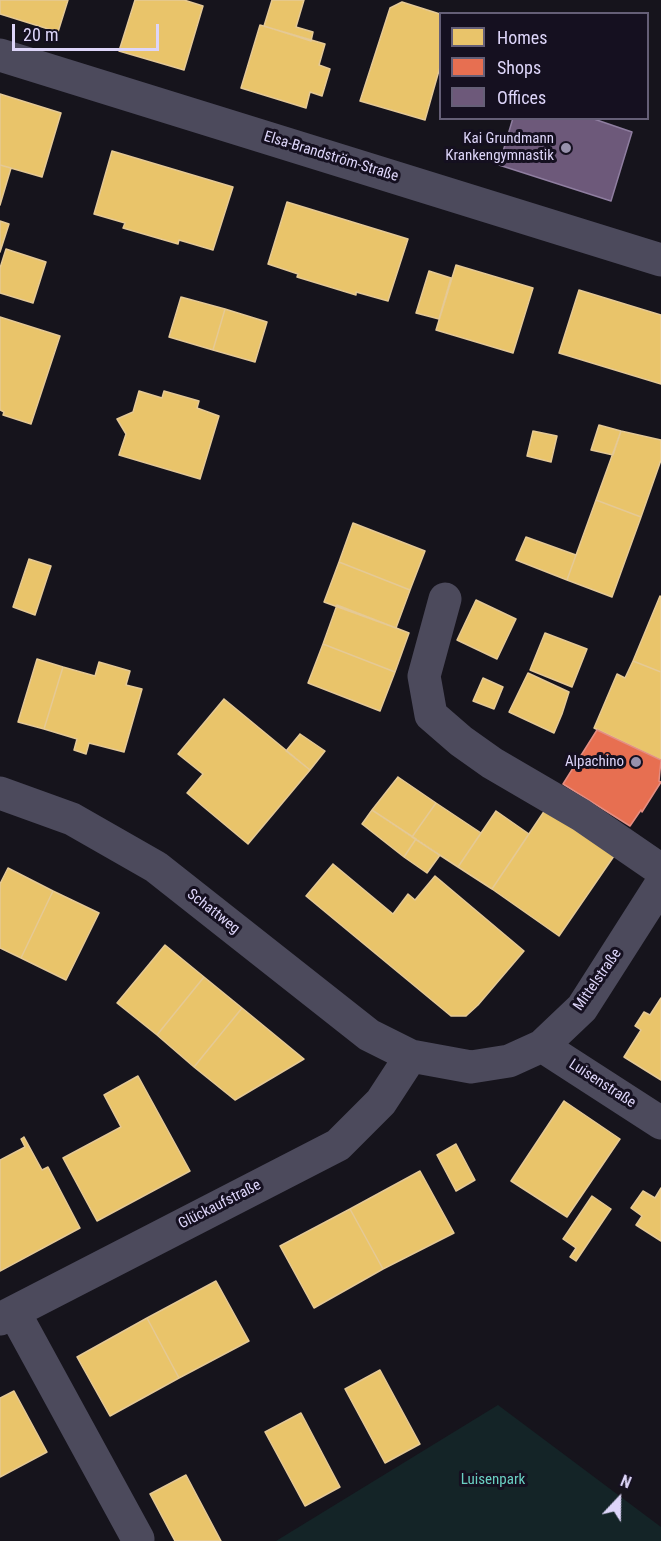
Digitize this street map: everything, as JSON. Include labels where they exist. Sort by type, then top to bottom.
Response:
[{"type":"street","name":"Elsa-Brandström-Straße","points":[[0,55],[661,260]]},
{"type":"street","points":[[445,598],[424,676],[431,715],[477,752],[580,815],[661,870]]},
{"type":"street","name":"Schattweg","points":[[0,793],[72,819],[156,867],[369,1035],[411,1056]]},
{"type":"street","name":"Mittelstraße","points":[[411,1056],[471,1067],[509,1061],[542,1046],[582,1008],[661,884]]},
{"type":"street","name":"Luisenstraße","points":[[542,1046],[661,1123]]},
{"type":"street","name":"Glückaufstraße","points":[[7,1315],[338,1145],[381,1102],[411,1056]]},
{"type":"street","points":[[7,1315],[138,1539]]},
{"type":"green space","name":"Luisenpark","points":[[498,1405],[661,1527],[661,1541],[276,1541]]},
{"type":"building: Homes","points":[[0,0],[68,0],[58,32],[0,14]]},
{"type":"building: Homes","points":[[135,0],[184,0],[203,6],[184,70],[119,51]]},
{"type":"building: Homes","points":[[272,0],[304,0],[296,27],[313,32],[311,41],[264,26]]},
{"type":"building: Homes","points":[[402,2],[439,14],[439,71],[425,120],[360,101],[390,8]]},
{"type":"building: Homes","points":[[260,25],[325,44],[319,65],[330,69],[322,96],[310,92],[306,108],[241,88]]},
{"type":"building: Homes","points":[[0,94],[61,113],[42,177],[0,165]]},
{"type":"building: Homes","points":[[112,151],[233,187],[213,250],[179,240],[178,244],[123,228],[125,223],[94,214]]},
{"type":"building: Homes","points":[[0,165],[11,168],[0,205]]},
{"type":"building: Homes","points":[[287,202],[408,239],[388,301],[356,292],[356,295],[297,277],[298,274],[268,264]]},
{"type":"building: Homes","points":[[0,221],[9,224],[0,252]]},
{"type":"building: Homes","points":[[6,249],[46,262],[33,303],[0,293],[0,268]]},
{"type":"building: Homes","points":[[456,265],[533,288],[513,353],[436,330]]},
{"type":"building: Homes","points":[[429,271],[451,278],[439,319],[416,313]]},
{"type":"building: Homes","points":[[579,290],[661,315],[661,384],[559,353]]},
{"type":"building: Homes","points":[[181,297],[225,309],[213,350],[169,337]]},
{"type":"building: Homes","points":[[225,309],[267,322],[255,362],[213,350]]},
{"type":"building: Homes","points":[[0,317],[60,336],[31,424],[3,415],[4,412],[0,410]]},
{"type":"building: Homes","points":[[139,391],[162,398],[164,391],[199,401],[197,408],[219,416],[200,479],[119,455],[126,434],[117,419],[133,412]]},
{"type":"building: Homes","points":[[599,425],[621,431],[613,455],[591,450]]},
{"type":"building: Homes","points":[[533,431],[557,436],[551,462],[527,456]]},
{"type":"building: Homes","points":[[621,431],[661,440],[661,460],[641,517],[596,500]]},
{"type":"building: Homes","points":[[596,500],[641,517],[612,597],[567,580]]},
{"type":"building: Homes","points":[[353,523],[425,551],[410,590],[339,562]]},
{"type":"building: Homes","points":[[526,537],[576,555],[567,580],[516,560]]},
{"type":"building: Homes","points":[[29,559],[51,566],[35,615],[13,607]]},
{"type":"building: Homes","points":[[339,562],[410,590],[396,628],[324,602]]},
{"type":"building: Homes","points":[[661,597],[661,672],[633,661]]},
{"type":"building: Homes","points":[[476,600],[516,619],[497,659],[457,640]]},
{"type":"building: Homes","points":[[337,605],[409,633],[395,672],[323,644]]},
{"type":"building: Homes","points":[[545,633],[587,649],[572,687],[530,670]]},
{"type":"building: Homes","points":[[323,644],[395,672],[380,711],[308,683]]},
{"type":"building: Homes","points":[[37,659],[63,667],[44,729],[18,722]]},
{"type":"building: Homes","points":[[633,661],[661,672],[661,760],[594,728],[617,674],[625,678]]},
{"type":"building: Homes","points":[[99,662],[130,671],[126,685],[142,689],[124,752],[89,743],[86,754],[74,750],[77,739],[44,729],[63,667],[95,676]]},
{"type":"building: Homes","points":[[528,673],[569,692],[554,733],[509,712]]},
{"type":"building: Homes","points":[[483,678],[503,687],[494,709],[473,701]]},
{"type":"building: Homes","points":[[224,699],[310,770],[248,844],[187,793],[203,774],[178,754]]},
{"type":"building: Homes","points":[[300,734],[325,751],[310,770],[286,751]]},
{"type":"building: Homes","points":[[398,777],[436,803],[412,837],[372,810]]},
{"type":"building: Homes","points":[[436,803],[481,833],[458,867],[412,837]]},
{"type":"building: Homes","points":[[372,810],[416,839],[404,857],[362,824]]},
{"type":"building: Homes","points":[[545,810],[614,856],[559,936],[492,889]]},
{"type":"building: Homes","points":[[496,811],[529,834],[492,889],[458,867]]},
{"type":"building: Homes","points":[[416,839],[440,855],[427,873],[404,857]]},
{"type":"building: Homes","points":[[333,864],[393,914],[408,894],[415,900],[435,876],[524,951],[466,1016],[451,1016],[306,896]]},
{"type":"building: Homes","points":[[8,868],[53,891],[21,958],[0,948],[0,884]]},
{"type":"building: Homes","points":[[53,891],[99,913],[66,980],[21,958]]},
{"type":"building: Homes","points":[[165,945],[204,977],[157,1035],[117,1003]]},
{"type":"building: Homes","points":[[204,977],[242,1008],[194,1067],[157,1035]]},
{"type":"building: Homes","points":[[661,998],[661,1080],[624,1057],[641,1030],[635,1026],[644,1012],[650,1015]]},
{"type":"building: Homes","points":[[242,1008],[304,1059],[235,1100],[194,1067]]},
{"type":"building: Homes","points":[[138,1076],[190,1171],[97,1221],[63,1158],[121,1127],[104,1095]]},
{"type":"building: Homes","points":[[564,1101],[620,1139],[567,1217],[511,1181]]},
{"type":"building: Homes","points":[[24,1137],[42,1170],[48,1167],[80,1228],[0,1271],[0,1160],[25,1147],[21,1139]]},
{"type":"building: Homes","points":[[456,1144],[475,1180],[456,1191],[437,1155]]},
{"type":"building: Homes","points":[[420,1171],[454,1233],[383,1269],[350,1209]]},
{"type":"building: Homes","points":[[661,1188],[661,1241],[636,1225],[642,1216],[631,1208],[643,1191],[655,1198]]},
{"type":"building: Homes","points":[[592,1196],[611,1209],[576,1261],[570,1257],[576,1248],[563,1239]]},
{"type":"building: Homes","points":[[350,1209],[383,1269],[314,1308],[280,1246]]},
{"type":"building: Homes","points":[[216,1281],[249,1341],[179,1378],[147,1318]]},
{"type":"building: Homes","points":[[147,1318],[179,1378],[110,1416],[77,1357]]},
{"type":"building: Homes","points":[[380,1370],[420,1444],[385,1463],[345,1389]]},
{"type":"building: Homes","points":[[14,1391],[47,1452],[0,1477],[0,1398]]},
{"type":"building: Homes","points":[[301,1413],[340,1487],[305,1506],[265,1432]]},
{"type":"building: Homes","points":[[186,1475],[221,1541],[175,1541],[150,1494]]},
{"type":"building: Shops","points":[[597,730],[661,760],[659,781],[661,782],[630,826],[563,784]]},
{"type":"building: Offices","name":"Kai Grundmann Krankengymnastik","points":[[512,120],[597,120],[632,132],[611,201],[499,165]]},
{"type":"place","name":"Kai Grundmann Krankengymnastik","points":[[566,148]]},
{"type":"place","name":"Alpachino","points":[[636,762]]}]
